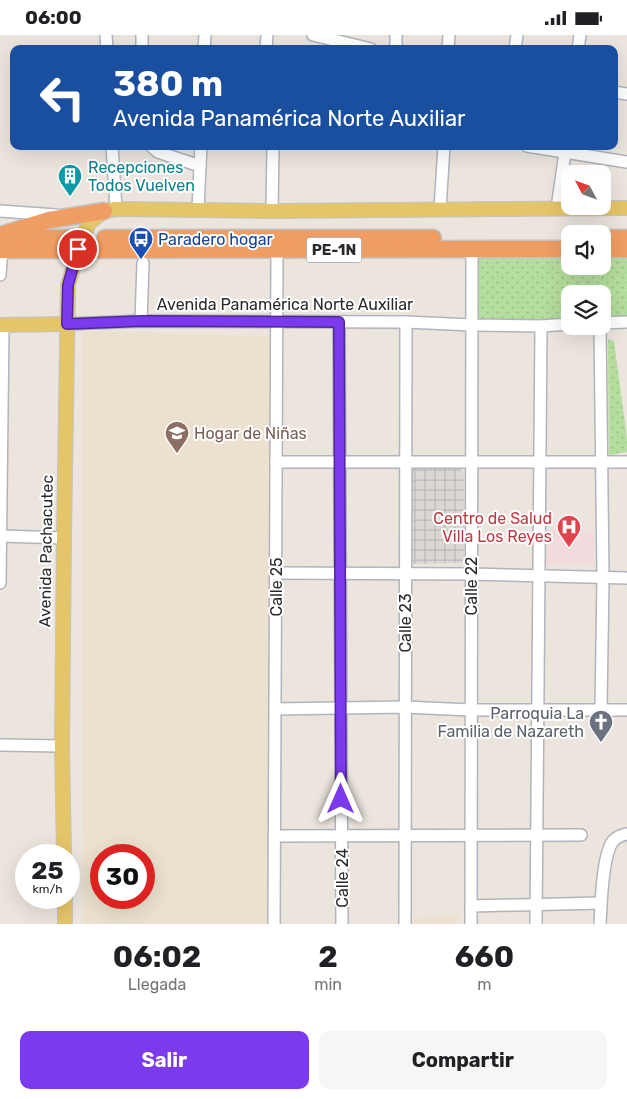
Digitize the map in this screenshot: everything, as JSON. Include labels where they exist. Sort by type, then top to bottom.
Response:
[{"type":"highway","points":[[0,243],[49,219],[110,210]]},
{"type":"highway","name":"PE-1N","points":[[80,244],[561,238]]},
{"type":"highway","points":[[611,238],[627,238]]},
{"type":"highway","name":"PE-1N","points":[[0,243],[277,250],[561,249]]},
{"type":"highway","points":[[611,249],[627,249]]},
{"type":"main road","points":[[110,210],[198,209],[272,211],[627,208]]},
{"type":"main road","name":"Avenida Pachacutec","points":[[64,844],[62,746],[68,285],[80,244],[90,222],[110,210]]},
{"type":"main road","name":"Avenida Panamérica Norte Auxiliar","points":[[2,325],[67,324]]},
{"type":"main road","points":[[65,909],[65,924]]},
{"type":"street","points":[[313,35],[352,45]]},
{"type":"street","points":[[110,210],[112,150]]},
{"type":"street","points":[[156,150],[200,166]]},
{"type":"street","points":[[198,209],[201,150]]},
{"type":"street","points":[[272,211],[273,150]]},
{"type":"street","points":[[440,209],[444,150]]},
{"type":"street","points":[[557,208],[566,150]]},
{"type":"street","points":[[571,150],[627,162]]},
{"type":"street","points":[[0,211],[68,216]]},
{"type":"street","points":[[0,243],[0,275]]},
{"type":"street","name":"Calle 22","points":[[471,924],[472,249]]},
{"type":"street","name":"Calle 25","points":[[274,924],[277,250]]},
{"type":"street","points":[[142,321],[143,263]]},
{"type":"street","name":"Avenida Panamérica Norte Auxiliar","points":[[67,324],[142,321],[406,321],[472,325],[561,325]]},
{"type":"street","name":"Calle 23","points":[[405,924],[406,321]]},
{"type":"street","name":"Calle 24","points":[[339,322],[342,924]]},
{"type":"street","points":[[611,323],[627,322]]},
{"type":"street","points":[[0,583],[2,536],[2,325]]},
{"type":"street","points":[[536,924],[541,326]]},
{"type":"street","points":[[600,335],[603,578],[601,709]]},
{"type":"street","points":[[276,462],[627,462]]},
{"type":"street","points":[[2,536],[64,538]]},
{"type":"street","points":[[276,573],[472,574],[627,578]]},
{"type":"street","points":[[275,709],[405,707],[627,710]]},
{"type":"street","points":[[0,745],[62,746]]},
{"type":"street","points":[[274,836],[581,835]]},
{"type":"street","points":[[600,924],[607,855],[612,842],[625,835]]},
{"type":"street","points":[[471,906],[601,903]]},
{"type":"shaded area","points":[[82,331],[270,336],[268,924],[83,924]]},
{"type":"shaded area","points":[[415,465],[418,468],[460,469],[464,473],[464,560],[462,563],[411,564],[409,466]]},
{"type":"shaded area","name":"Centro de Salud Villa Los Reyes","points":[[544,529],[594,530],[594,566],[544,565]]},
{"type":"shaded area","points":[[458,914],[458,924],[413,924],[413,919]]},
{"type":"green space","points":[[476,253],[561,254],[561,275],[611,275],[611,254],[627,254],[627,317],[611,318],[611,285],[561,285],[561,319],[478,322],[475,319]]},
{"type":"green space","points":[[608,339],[614,341],[627,439],[627,452],[609,455]]},
{"type":"place","name":"Recepciones Todos Vuelven","points":[[70,197]]},
{"type":"place","name":"Paradero hogar","points":[[141,260]]},
{"type":"place","name":"Hogar de Niñas","points":[[177,454]]},
{"type":"place","name":"Centro de Salud Villa Los Reyes","points":[[569,548]]},
{"type":"place","name":"Parroquia La Familia de Nazareth","points":[[601,743]]},
{"type":"route","points":[[78,249],[68,285],[67,324],[142,321],[339,322],[341,799]]}]
